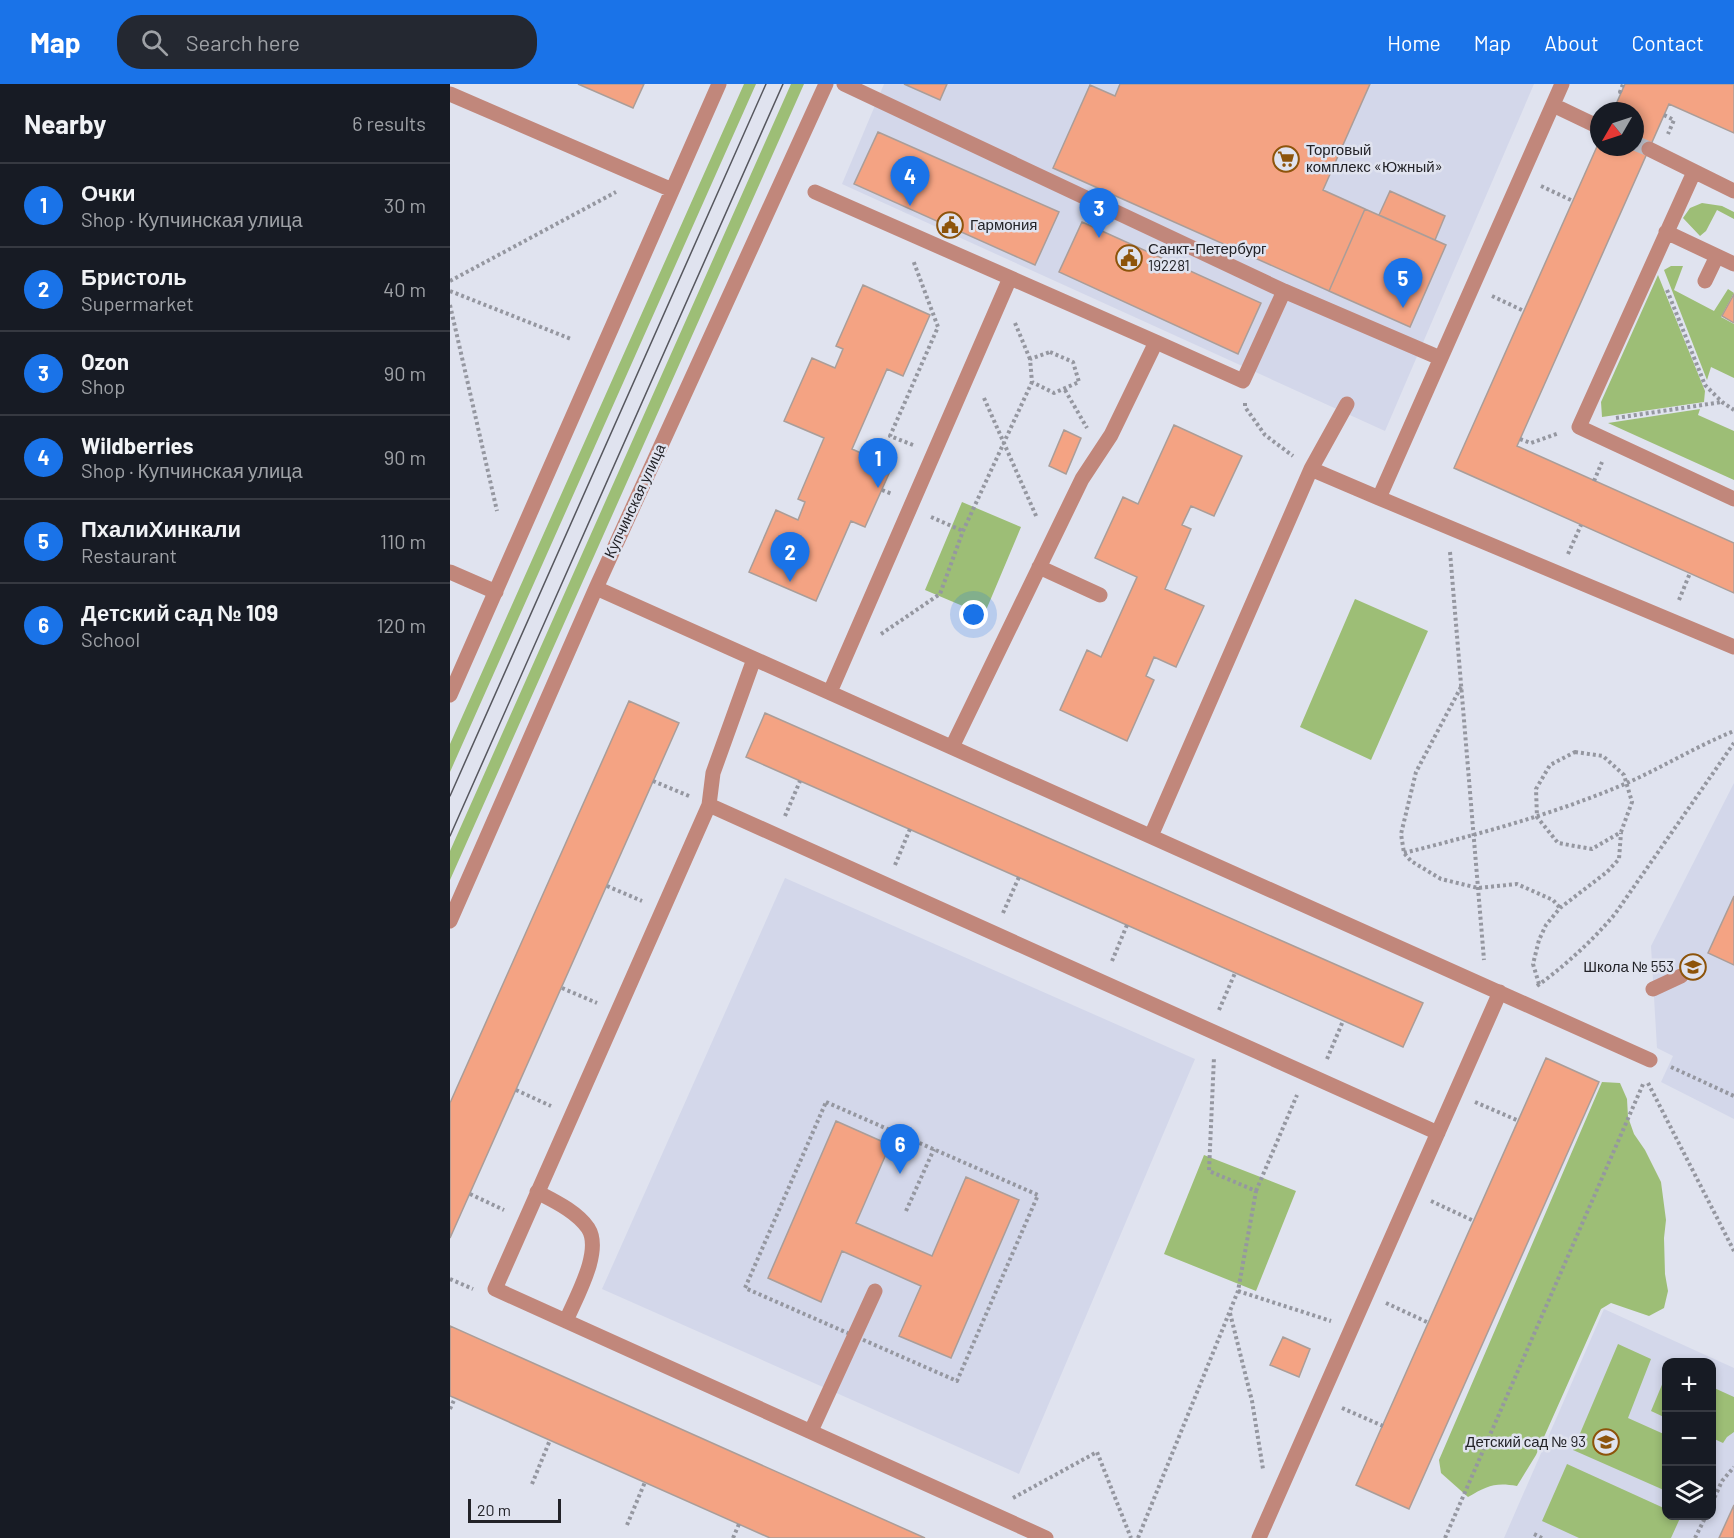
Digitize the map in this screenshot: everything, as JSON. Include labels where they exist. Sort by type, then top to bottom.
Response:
[{"type":"street","points":[[450,695],[719,84]]},
{"type":"street","name":"Купчинская улица","points":[[450,921],[596,588],[826,84]]},
{"type":"street","points":[[844,84],[1284,291],[1440,358]]},
{"type":"street","points":[[1380,498],[1562,84]]},
{"type":"street","points":[[450,94],[672,190]]},
{"type":"street","points":[[1553,105],[1590,123]]},
{"type":"street","points":[[1649,149],[1734,191]]},
{"type":"street","points":[[1694,172],[1579,427],[1734,499]]},
{"type":"street","points":[[815,192],[1243,381],[1284,291]]},
{"type":"street","points":[[1666,232],[1734,264]]},
{"type":"street","points":[[1705,281],[1717,256]]},
{"type":"street","points":[[830,692],[1010,278]]},
{"type":"street","points":[[952,747],[1082,479],[1111,435],[1156,342]]},
{"type":"street","points":[[1151,836],[1311,469],[1347,404]]},
{"type":"street","points":[[1311,469],[1734,647]]},
{"type":"street","points":[[1039,567],[1100,595]]},
{"type":"street","points":[[450,572],[496,592]]},
{"type":"street","points":[[596,588],[1650,1060]]},
{"type":"street","points":[[754,659],[713,773],[709,805],[495,1288],[1046,1538]]},
{"type":"street","points":[[709,805],[1438,1133]]},
{"type":"street","points":[[1653,989],[1682,976]]},
{"type":"street","points":[[1259,1538],[1438,1133],[1493,989]]},
{"type":"street","points":[[537,1192],[575,1215],[588,1228],[593,1244],[592,1257],[566,1321]]},
{"type":"street","points":[[812,1431],[875,1291]]},
{"type":"path","points":[[1621,92],[1623,84]]},
{"type":"path","points":[[450,281],[643,177]]},
{"type":"path","points":[[1521,177],[1573,201]]},
{"type":"path","points":[[911,255],[938,327],[890,436],[933,454]]},
{"type":"path","points":[[1654,259],[1706,385],[1722,402],[1734,410]]},
{"type":"path","points":[[1472,287],[1524,311]]},
{"type":"path","points":[[450,291],[571,339]]},
{"type":"path","points":[[450,305],[497,511]]},
{"type":"path","points":[[881,635],[939,594],[963,531],[1032,382],[1030,359],[1014,321]]},
{"type":"path","points":[[1030,359],[1050,352],[1073,362],[1079,382],[1054,393],[1032,382]]},
{"type":"path","points":[[1065,390],[1091,435]]},
{"type":"path","points":[[982,393],[1038,520]]},
{"type":"path","points":[[1244,397],[1245,407],[1265,435],[1288,453]]},
{"type":"path","points":[[1520,439],[1531,443],[1605,420],[1722,402]]},
{"type":"path","points":[[882,490],[887,492]]},
{"type":"path","points":[[925,514],[963,531]]},
{"type":"path","points":[[1560,573],[1581,525]]},
{"type":"path","points":[[1447,528],[1454,582],[1478,888],[1493,989]]},
{"type":"path","points":[[1462,686],[1416,772],[1401,834],[1404,854],[1411,861],[1441,879],[1478,888],[1517,884],[1553,900],[1560,908]]},
{"type":"path","points":[[1404,854],[1537,817],[1627,783],[1734,730]]},
{"type":"path","points":[[1516,1000],[1574,957],[1615,914],[1734,743]]},
{"type":"path","points":[[1539,985],[1533,964],[1539,940],[1546,925],[1560,908],[1607,872],[1618,859],[1621,832],[1632,802],[1624,774],[1603,756],[1575,752],[1550,765],[1536,789],[1537,817],[1558,843],[1592,849],[1621,832]]},
{"type":"path","points":[[653,781],[709,805]]},
{"type":"path","points":[[777,836],[800,781]]},
{"type":"path","points":[[886,885],[910,830]]},
{"type":"path","points":[[994,934],[1018,877]]},
{"type":"path","points":[[607,886],[662,910]]},
{"type":"path","points":[[1102,982],[1127,926]]},
{"type":"path","points":[[1235,973],[1210,1032],[1214,1052],[1209,1171],[1256,1191]]},
{"type":"path","points":[[562,988],[617,1012]]},
{"type":"path","points":[[1138,1538],[1238,1291],[1256,1191],[1312,1077],[1344,1021]]},
{"type":"path","points":[[1650,1060],[1734,1096]]},
{"type":"path","points":[[1445,1538],[1646,1079],[1734,1251]]},
{"type":"path","points":[[516,1090],[571,1115]]},
{"type":"path","points":[[1455,1093],[1519,1121]]},
{"type":"path","points":[[826,1102],[1038,1195],[957,1381],[854,1336],[745,1288],[826,1102]]},
{"type":"path","points":[[906,1211],[934,1149]]},
{"type":"path","points":[[1411,1192],[1474,1221]]},
{"type":"path","points":[[470,1194],[525,1220]]},
{"type":"path","points":[[1238,1291],[1352,1327]]},
{"type":"path","points":[[1367,1294],[1429,1323]]},
{"type":"path","points":[[1229,1311],[1252,1401],[1270,1515]]},
{"type":"path","points":[[450,1409],[455,1398]]},
{"type":"path","points":[[1321,1398],[1383,1426]]},
{"type":"path","points":[[532,1484],[550,1440]]},
{"type":"path","points":[[987,1512],[1097,1452],[1131,1538]]},
{"type":"path","points":[[1716,1494],[1722,1481],[1734,1467]]},
{"type":"path","points":[[627,1525],[645,1482]]},
{"type":"path","points":[[1695,1538],[1704,1520]]},
{"type":"path","points":[[733,1538],[739,1524]]},
{"type":"path","points":[[1534,1534],[1542,1538]]},
{"type":"shaded area","points":[[884,84],[1534,84],[1385,431],[842,184]]},
{"type":"shaded area","name":"Школа № 553","points":[[1734,783],[1734,1119],[1661,1082],[1673,1056],[1657,1048],[1651,946]]},
{"type":"shaded area","points":[[785,878],[1195,1059],[1019,1474],[602,1289]]},
{"type":"shaded area","name":"Детский сад № 93","points":[[1604,1309],[1712,1358],[1662,1358],[1662,1520],[1716,1520],[1716,1360],[1734,1368],[1734,1538],[1504,1538]]},
{"type":"green space","points":[[744,84],[756,84],[450,772],[450,744]]},
{"type":"green space","points":[[791,84],[804,84],[450,880],[450,851]]},
{"type":"green space","points":[[1702,203],[1722,206],[1734,212],[1734,219],[1717,210],[1706,231],[1700,236],[1683,218],[1690,208]]},
{"type":"green space","points":[[1671,266],[1683,266],[1674,290],[1714,311],[1728,289],[1734,293],[1721,317],[1734,324],[1734,378],[1711,367],[1707,380],[1664,270]]},
{"type":"green space","points":[[1658,275],[1705,391],[1704,402],[1602,417],[1601,402]]},
{"type":"green space","points":[[1700,409],[1698,415],[1734,431],[1734,480],[1608,423]]},
{"type":"green space","points":[[962,502],[1021,527],[984,615],[925,590]]},
{"type":"green space","points":[[1355,599],[1428,631],[1371,760],[1300,727]]},
{"type":"green space","points":[[1602,1082],[1620,1083],[1627,1099],[1628,1117],[1634,1134],[1661,1182],[1666,1220],[1665,1274],[1668,1291],[1664,1308],[1649,1316],[1611,1303],[1601,1309],[1536,1455],[1517,1486],[1503,1484],[1491,1486],[1468,1497],[1441,1473],[1439,1460]]},
{"type":"green space","points":[[1204,1155],[1296,1191],[1256,1291],[1164,1254]]},
{"type":"green space","points":[[1618,1344],[1651,1359],[1628,1418],[1662,1433],[1662,1489],[1573,1450]]},
{"type":"green space","points":[[1662,1385],[1662,1416],[1651,1411]]},
{"type":"green space","points":[[1716,1389],[1734,1397],[1734,1432],[1723,1443],[1716,1440]]},
{"type":"green space","points":[[1567,1464],[1662,1507],[1662,1520],[1679,1520],[1671,1538],[1579,1538],[1542,1521]]},
{"type":"building","points":[[578,84],[644,84],[633,108]]},
{"type":"building","points":[[904,84],[947,84],[940,100]]},
{"type":"building","points":[[1120,84],[1370,84],[1323,190],[1365,209],[1329,291],[1053,168],[1090,85],[1115,96]]},
{"type":"building","points":[[1625,84],[1734,84],[1734,133],[1669,104],[1517,446],[1734,543],[1734,593],[1454,468],[1593,156],[1644,156],[1644,102],[1617,102]]},
{"type":"building","points":[[878,132],[1059,212],[1035,265],[854,184]]},
{"type":"building","points":[[1390,191],[1445,216],[1435,240],[1379,215]]},
{"type":"building","points":[[1365,209],[1446,245],[1410,327],[1329,291]]},
{"type":"building","points":[[1082,222],[1261,303],[1238,354],[1059,272]]},
{"type":"building","points":[[863,285],[930,315],[903,376],[887,369],[852,449],[892,467],[865,527],[851,521],[816,601],[749,572],[776,510],[798,520],[805,502],[798,499],[824,438],[784,421],[812,358],[835,368],[843,349],[836,346]]},
{"type":"building","points":[[1734,294],[1734,323],[1722,316]]},
{"type":"building","points":[[1174,425],[1242,456],[1214,516],[1191,506],[1182,525],[1191,529],[1165,589],[1204,606],[1176,667],[1154,657],[1146,676],[1154,680],[1127,741],[1060,710],[1087,650],[1101,657],[1137,577],[1095,558],[1123,497],[1138,504]]},
{"type":"building","points":[[1064,430],[1081,438],[1066,474],[1049,466]]},
{"type":"building","points":[[629,701],[679,723],[450,1238],[450,1103]]},
{"type":"building","points":[[765,713],[1423,1003],[1403,1047],[746,757]]},
{"type":"building","points":[[1734,896],[1734,965],[1708,953]]},
{"type":"building","points":[[1546,1058],[1599,1082],[1409,1509],[1356,1485]]},
{"type":"building","points":[[836,1121],[890,1145],[856,1223],[932,1256],[966,1177],[1019,1200],[951,1358],[899,1336],[921,1286],[842,1251],[821,1302],[768,1278]]},
{"type":"building","points":[[450,1326],[925,1538],[770,1538],[450,1396]]},
{"type":"building","points":[[1283,1337],[1310,1349],[1299,1377],[1270,1365]]},
{"type":"building","points":[[1734,1505],[1734,1538],[1719,1538]]},
{"type":"tunnel","points":[[1644,147],[1649,149]]},
{"type":"tram line","points":[[450,796],[766,84]]},
{"type":"tram line","points":[[450,836],[783,84]]},
{"type":"place","name":"Торговый комплекс «Южный»","points":[[1286,159]]},
{"type":"place","name":"Wildberries","points":[[910,206]]},
{"type":"place","name":"Гармония","points":[[950,225]]},
{"type":"place","name":"Ozon","points":[[1099,238]]},
{"type":"place","name":"Санкт-Петербург 192281","points":[[1129,258]]},
{"type":"place","name":"ПхалиХинкали","points":[[1403,308]]},
{"type":"place","name":"Очки","points":[[878,488]]},
{"type":"place","name":"Бристоль","points":[[790,582]]},
{"type":"place","name":"Школа № 553","points":[[1693,967]]},
{"type":"place","name":"Детский сад № 109","points":[[900,1174]]},
{"type":"place","name":"Детский сад № 93","points":[[1606,1442]]}]
